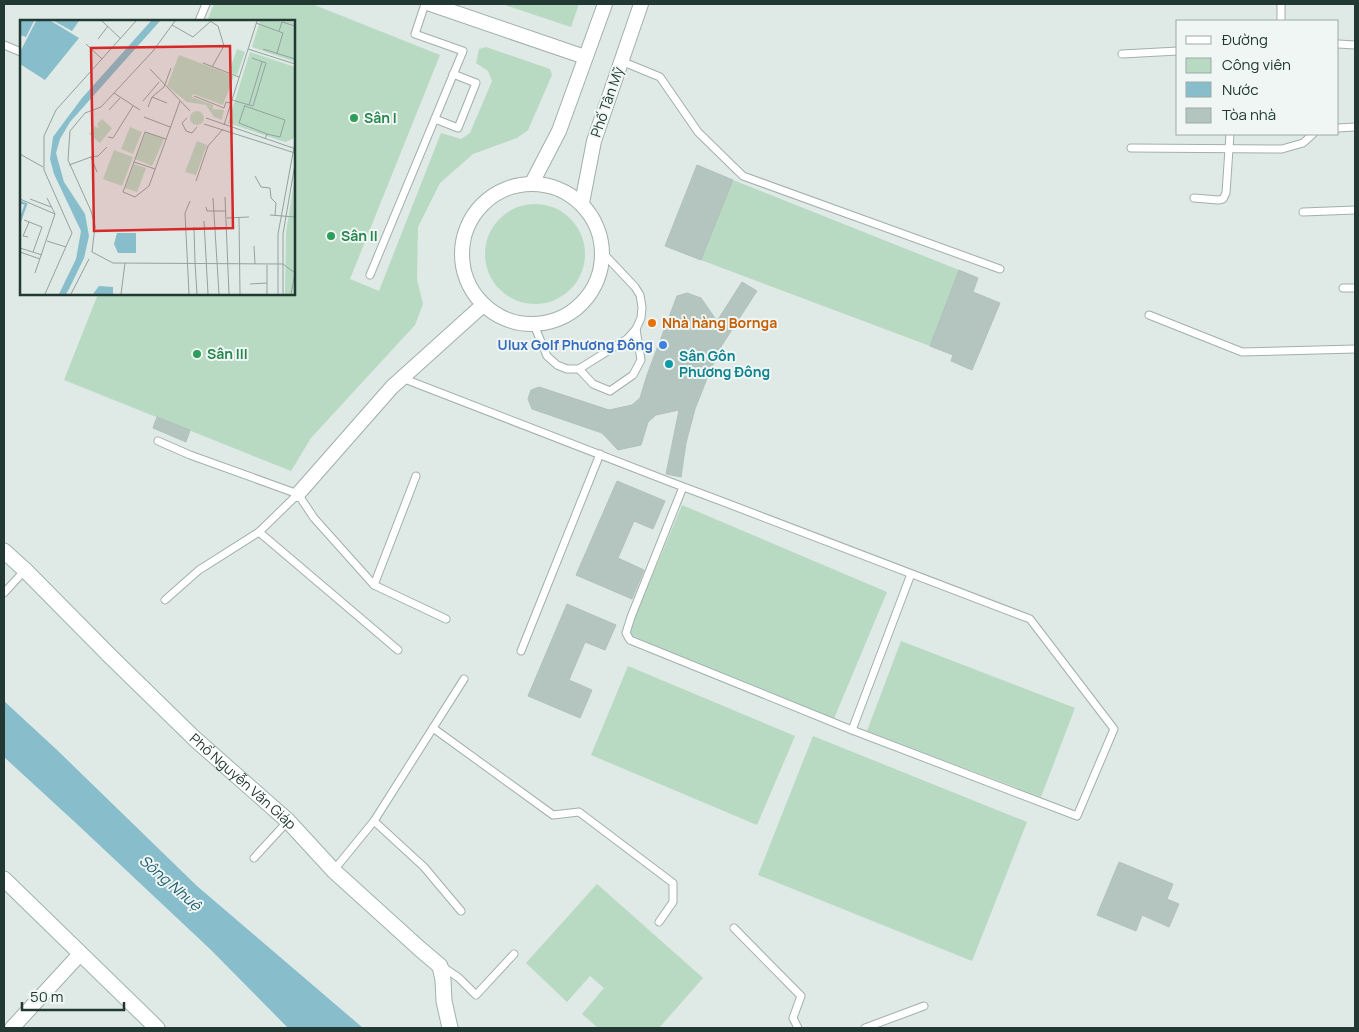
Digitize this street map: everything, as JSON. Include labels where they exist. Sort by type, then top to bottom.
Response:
[{"type":"street","points":[[430,4],[585,57]]},
{"type":"street","points":[[532,183],[559,131],[604,4]]},
{"type":"street","name":"Phố Tân Mỹ","points":[[582,203],[594,140],[641,4]]},
{"type":"street","points":[[532,183],[550,185],[567,192],[582,203],[593,218],[600,235],[603,253],[600,275],[590,295],[575,310],[556,321],[534,325],[516,323],[498,316],[483,305],[469,286],[462,263],[463,239],[472,216],[488,198],[509,187],[532,183]]},
{"type":"street","points":[[298,494],[392,387],[483,305]]},
{"type":"street","name":"Phố Nguyễn Văn Giáp","points":[[4,551],[195,739],[288,821],[334,871],[440,966]]},
{"type":"street","points":[[4,878],[157,1028]]},
{"type":"street","points":[[12,1028],[80,954]]},
{"type":"street","points":[[440,966],[444,1001],[450,1028]]},
{"type":"lane","points":[[199,20],[206,4]]},
{"type":"lane","points":[[370,275],[462,51],[414,34],[425,4]]},
{"type":"lane","points":[[1281,4],[1281,20]]},
{"type":"lane","points":[[1339,44],[1355,45]]},
{"type":"lane","points":[[4,45],[20,52]]},
{"type":"lane","points":[[1122,54],[1176,50]]},
{"type":"lane","points":[[621,61],[660,77],[698,132],[742,176],[1000,269]]},
{"type":"lane","points":[[435,119],[458,128],[476,82],[453,74]]},
{"type":"lane","points":[[1339,128],[1355,127]]},
{"type":"lane","points":[[1194,198],[1223,199],[1228,186],[1230,135]]},
{"type":"lane","points":[[1131,148],[1282,149],[1303,143],[1312,135]]},
{"type":"lane","points":[[1303,212],[1355,210]]},
{"type":"lane","points":[[534,325],[547,356],[557,365],[567,369],[579,369],[627,339],[636,329],[641,318],[642,306],[640,296],[635,287],[603,253]]},
{"type":"lane","points":[[1343,288],[1355,288]]},
{"type":"lane","points":[[1149,315],[1242,352],[1355,349]]},
{"type":"lane","points":[[579,369],[593,384],[610,391],[634,375],[641,360],[636,329]]},
{"type":"lane","points":[[402,378],[1030,619],[1114,728],[1077,816],[852,730],[630,640],[626,633],[631,617],[683,487]]},
{"type":"lane","points":[[158,441],[190,455],[298,494],[314,518],[374,585],[446,618]]},
{"type":"lane","points":[[521,651],[600,454]]},
{"type":"lane","points":[[374,585],[416,476]]},
{"type":"lane","points":[[165,600],[199,570],[259,532],[298,494]]},
{"type":"lane","points":[[259,532],[398,650]]},
{"type":"lane","points":[[4,593],[25,570]]},
{"type":"lane","points":[[852,730],[911,574]]},
{"type":"lane","points":[[334,871],[374,821],[464,679]]},
{"type":"lane","points":[[433,728],[553,815],[579,812],[673,884],[672,902],[659,922]]},
{"type":"lane","points":[[254,858],[288,821]]},
{"type":"lane","points":[[374,821],[424,867],[461,911]]},
{"type":"lane","points":[[734,928],[801,996],[793,1018],[798,1028]]},
{"type":"lane","points":[[440,966],[459,978],[476,995],[514,954]]},
{"type":"lane","points":[[865,1028],[924,1006]]},
{"type":"green space","points":[[214,4],[312,4],[440,55],[350,279],[379,291],[441,133],[461,139],[470,133],[492,81],[488,71],[476,63],[479,49],[486,47],[550,69],[552,75],[528,130],[517,138],[473,154],[440,183],[418,227],[417,279],[423,304],[415,325],[311,438],[291,471],[64,380],[98,295],[295,295],[295,20],[207,20]]},
{"type":"green space","points":[[502,4],[579,4],[571,27]]},
{"type":"green space","points":[[733,180],[959,270],[930,346],[701,260]]},
{"type":"green space","points":[[535,204],[554,208],[570,219],[581,235],[585,254],[581,273],[570,289],[554,300],[535,304],[516,300],[500,289],[489,273],[485,254],[489,235],[500,219],[516,208]]},
{"type":"green space","points":[[682,505],[887,592],[833,721],[628,634]]},
{"type":"green space","points":[[901,641],[1075,708],[1041,797],[867,731]]},
{"type":"green space","points":[[628,666],[795,736],[757,825],[591,755]]},
{"type":"green space","points":[[813,736],[1027,822],[972,961],[758,875]]},
{"type":"green space","points":[[597,884],[703,978],[659,1028],[598,1028],[582,1014],[604,988],[590,976],[567,1002],[526,963]]},
{"type":"water","name":"Sông Nhuệ","points":[[4,701],[197,886],[363,1028],[288,1028],[210,949],[4,757]]},
{"type":"building","points":[[697,165],[733,180],[701,260],[665,246]]},
{"type":"building","points":[[959,270],[978,278],[973,292],[1000,303],[972,370],[951,361],[953,355],[930,346]]},
{"type":"building","name":"Sân Gôn Phương Đông","points":[[742,282],[757,291],[722,345],[708,376],[695,409],[686,443],[681,477],[666,474],[679,410],[656,415],[648,422],[641,445],[618,450],[602,433],[532,409],[528,399],[531,390],[539,387],[609,410],[632,405],[640,398],[677,296],[687,293],[701,298],[717,321]]},
{"type":"building","points":[[157,417],[190,430],[186,442],[153,428]]},
{"type":"building","points":[[617,481],[665,501],[653,529],[634,521],[618,558],[644,570],[632,599],[576,575]]},
{"type":"building","points":[[567,604],[616,625],[605,650],[585,642],[569,680],[592,690],[580,718],[528,696]]},
{"type":"building","points":[[1119,862],[1173,884],[1167,899],[1179,904],[1169,927],[1142,915],[1136,931],[1097,915]]},
{"type":"place","name":"Sân I","points":[[354,118]]},
{"type":"place","name":"Sân II","points":[[331,236]]},
{"type":"place","name":"Nhà hàng Bornga","points":[[652,323]]},
{"type":"place","name":"Ulux Golf Phương Đông","points":[[663,345]]},
{"type":"place","name":"Sân III","points":[[197,354]]},
{"type":"place","name":"Sân Gôn Phương Đông","points":[[669,364]]}]
